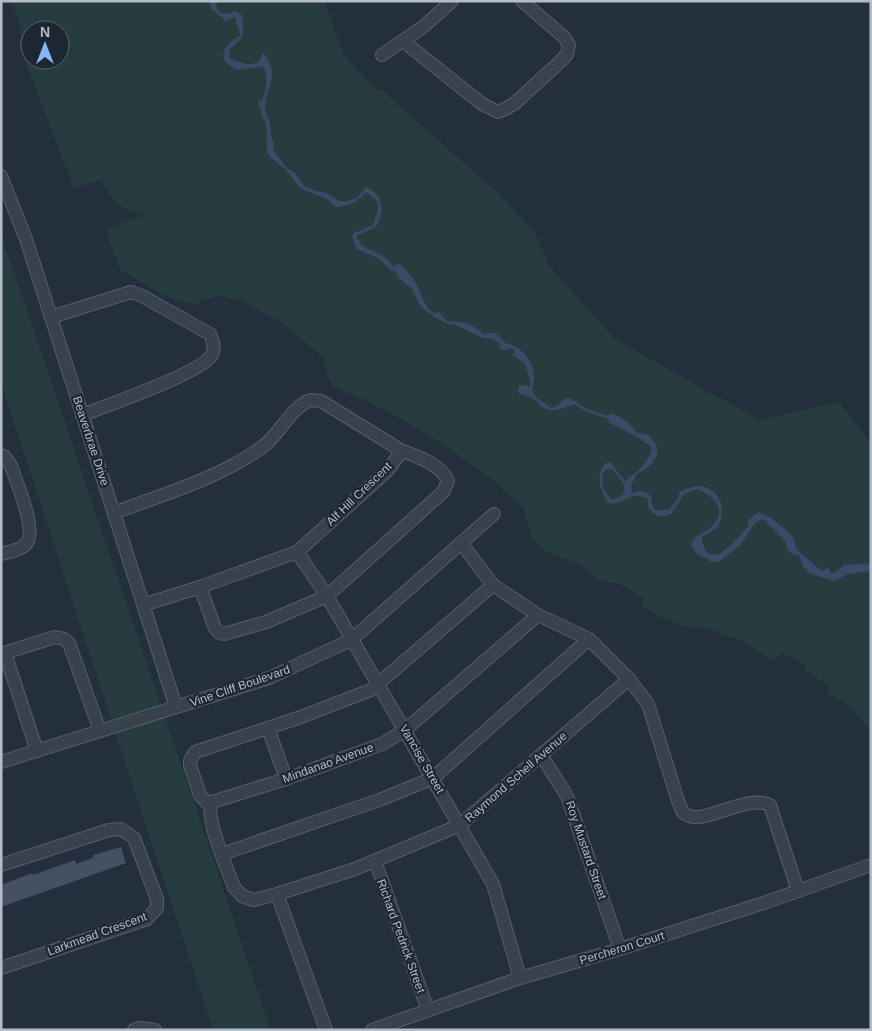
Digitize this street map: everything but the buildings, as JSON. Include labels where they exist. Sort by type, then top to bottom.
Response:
[{"type":"street","points":[[382,55],[422,27],[452,1]]},
{"type":"street","points":[[402,41],[482,104],[498,112],[515,103],[562,60],[567,54],[569,45],[564,37],[522,1]]},
{"type":"street","name":"Beaverbrae Drive","points":[[1,176],[26,239],[176,707]]},
{"type":"street","points":[[51,317],[131,292],[142,296],[210,334],[214,346],[211,357],[188,373],[82,415]]},
{"type":"street","name":"Alf Hill Crescent","points":[[114,513],[219,473],[243,460],[264,447],[298,408],[310,400],[321,401],[402,451],[387,471],[297,552],[144,605]]},
{"type":"street","points":[[200,587],[215,628],[219,633],[224,634],[266,622],[327,596],[444,492],[448,480],[446,475],[429,463],[402,451]]},
{"type":"street","points":[[1,455],[5,457],[11,466],[31,527],[30,538],[26,544],[1,554]]},
{"type":"street","name":"Vine Cliff Boulevard","points":[[1,762],[269,678],[351,640],[494,514]]},
{"type":"street","points":[[461,543],[493,585],[538,615],[589,639],[629,679],[648,704],[678,801],[684,812],[691,817],[701,817],[750,802],[762,802],[770,805],[798,891]]},
{"type":"street","name":"Vancise Street","points":[[297,552],[327,596],[351,640],[379,684],[493,884],[520,978]]},
{"type":"street","points":[[326,1030],[277,894],[254,900],[242,896],[234,887],[210,815],[210,806],[200,795],[196,786],[190,765],[192,756],[198,750],[268,728],[362,694],[379,684],[493,585]]},
{"type":"street","name":"Mindanao Avenue","points":[[210,806],[215,800],[286,779],[382,744],[405,730],[538,615]]},
{"type":"street","points":[[37,751],[3,653],[55,637],[64,639],[69,643],[100,731]]},
{"type":"street","points":[[222,854],[382,799],[433,778],[589,639]]},
{"type":"street","name":"Raymond Schell Avenue","points":[[277,894],[355,869],[460,825],[629,679]]},
{"type":"street","points":[[268,728],[286,779]]},
{"type":"street","name":"Roy Mustard Street","points":[[541,756],[567,796],[620,949]]},
{"type":"street","name":"Larkmead Crescent","points":[[1,864],[109,830],[121,829],[134,838],[157,899],[157,908],[147,919],[1,968]]},
{"type":"street","name":"Richard Pedrick Street","points":[[375,861],[428,1010]]},
{"type":"street","name":"Percheron Court","points":[[372,1030],[520,978],[620,949],[871,865]]},
{"type":"street","points":[[134,1030],[149,1028],[155,1030]]},
{"type":"green space","points":[[11,1],[325,1],[343,54],[375,88],[383,91],[497,192],[535,232],[549,266],[615,339],[759,420],[839,402],[871,444],[871,729],[846,703],[827,693],[831,688],[806,670],[805,664],[783,653],[774,661],[736,638],[724,636],[714,630],[685,626],[660,617],[642,606],[644,598],[619,583],[598,579],[579,564],[544,551],[532,537],[524,509],[493,480],[435,439],[395,415],[333,386],[328,377],[323,357],[281,322],[240,300],[221,296],[209,298],[195,304],[179,301],[163,295],[121,270],[107,236],[109,229],[144,214],[129,211],[123,207],[113,199],[101,180],[74,188],[29,70],[70,70],[70,20],[20,20],[20,28]]},
{"type":"green space","points":[[1,234],[271,1030],[213,1030],[1,383]]},
{"type":"water","points":[[209,1],[218,1],[216,6],[222,13],[227,14],[235,11],[242,15],[243,35],[229,49],[230,59],[251,64],[259,62],[264,53],[269,61],[272,79],[265,110],[274,143],[273,150],[288,169],[295,173],[303,185],[315,191],[327,193],[337,200],[344,202],[357,198],[366,187],[376,194],[381,204],[381,215],[376,227],[356,236],[362,246],[383,256],[394,268],[395,265],[400,264],[414,280],[428,308],[436,314],[438,311],[447,321],[466,323],[478,329],[484,335],[496,333],[505,343],[521,350],[532,365],[534,377],[533,393],[551,408],[557,406],[565,398],[571,399],[581,406],[596,412],[608,416],[610,413],[618,416],[636,432],[650,436],[657,447],[657,455],[650,466],[637,474],[631,485],[633,494],[641,491],[647,492],[656,511],[669,509],[679,497],[679,492],[696,486],[709,488],[718,497],[722,514],[718,527],[702,537],[706,551],[709,554],[718,555],[727,548],[749,525],[748,520],[759,512],[789,532],[797,550],[822,571],[828,568],[832,574],[845,565],[871,563],[871,571],[848,574],[834,581],[812,574],[805,568],[800,556],[792,554],[787,549],[786,542],[763,519],[755,523],[741,544],[719,562],[712,562],[696,553],[691,545],[694,539],[716,521],[719,509],[714,500],[697,489],[684,494],[668,516],[657,516],[649,509],[647,498],[641,496],[608,503],[600,482],[601,472],[606,463],[610,462],[625,481],[646,462],[652,447],[610,423],[608,419],[585,411],[574,404],[558,410],[550,410],[518,392],[519,386],[525,385],[530,387],[531,384],[525,364],[512,355],[514,349],[499,349],[500,344],[493,339],[483,338],[438,319],[419,304],[412,289],[398,277],[396,272],[389,269],[380,259],[357,249],[352,237],[354,232],[373,225],[379,207],[376,200],[366,192],[352,203],[335,207],[329,200],[300,188],[286,170],[270,157],[267,152],[265,121],[261,108],[258,106],[259,99],[261,102],[266,88],[266,73],[262,66],[238,70],[228,64],[223,56],[224,52],[232,41],[240,36],[236,18],[233,17],[226,21],[211,8]],"holes":[[[612,469],[623,483],[625,490],[622,496],[612,500],[603,488],[602,474],[605,470]]]}]
